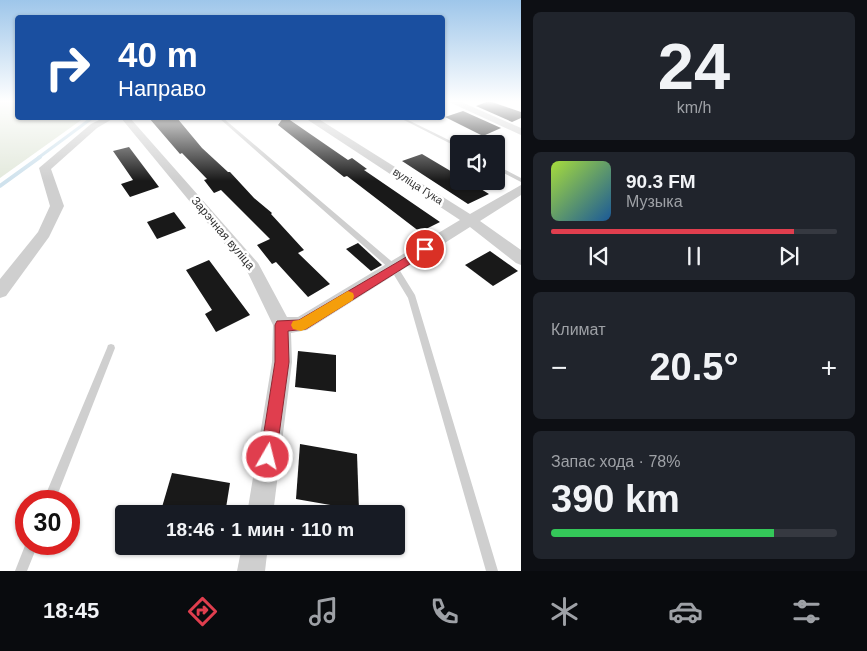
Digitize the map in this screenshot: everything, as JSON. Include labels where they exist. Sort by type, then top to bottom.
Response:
[{"type":"street","points":[[0,291],[44,234],[57,206],[45,168],[92,128]]},
{"type":"street","name":"Зарэчная вуліца","points":[[134,128],[253,267],[282,325],[282,362],[261,505]]},
{"type":"street","name":"вуліца Гука","points":[[326,128],[471,220],[521,259]]},
{"type":"street","points":[[282,325],[301,325],[521,189]]},
{"type":"street","points":[[251,571],[254,555]]},
{"type":"lane","points":[[232,128],[394,268],[412,297],[492,571]]},
{"type":"lane","points":[[421,128],[450,142]]},
{"type":"lane","points":[[505,172],[521,180]]},
{"type":"lane","points":[[53,490],[111,348]]},
{"type":"lane","points":[[21,571],[28,555]]},
{"type":"shaded area","points":[[0,128],[70,128],[0,178]]},
{"type":"building","points":[[157,128],[185,128],[202,148],[272,213],[304,250],[298,253],[330,284],[308,297],[276,262],[272,264],[257,245],[270,239],[221,190],[214,193],[204,180],[207,179],[182,153],[180,154]]},
{"type":"building","points":[[281,128],[301,128],[348,160],[352,158],[367,169],[364,170],[440,222],[420,232],[347,176],[344,177]]},
{"type":"building","points":[[466,128],[500,128],[481,135]]},
{"type":"building","points":[[129,147],[159,187],[130,197],[121,184],[133,180],[113,151]]},
{"type":"building","points":[[422,154],[450,171],[450,190],[483,190],[489,194],[468,204],[402,161]]},
{"type":"building","points":[[174,212],[186,228],[157,239],[147,222]]},
{"type":"building","points":[[358,243],[382,265],[371,271],[346,249]]},
{"type":"building","points":[[490,251],[518,271],[493,286],[465,265]]},
{"type":"building","points":[[209,260],[250,315],[216,332],[205,314],[212,310],[186,270]]},
{"type":"building","points":[[298,351],[336,355],[336,392],[295,387]]},
{"type":"building","points":[[300,444],[357,454],[359,505],[330,505],[296,499]]},
{"type":"building","points":[[172,473],[230,483],[226,505],[163,505]]},
{"type":"waterway","points":[[38,158],[79,128]]},
{"type":"waterway","points":[[0,186],[40,157]]},
{"type":"slow traffic","points":[[297,325],[301,325],[348,296]]},
{"type":"route","points":[[268,457],[282,362],[282,325],[301,325],[425,249]]}]
